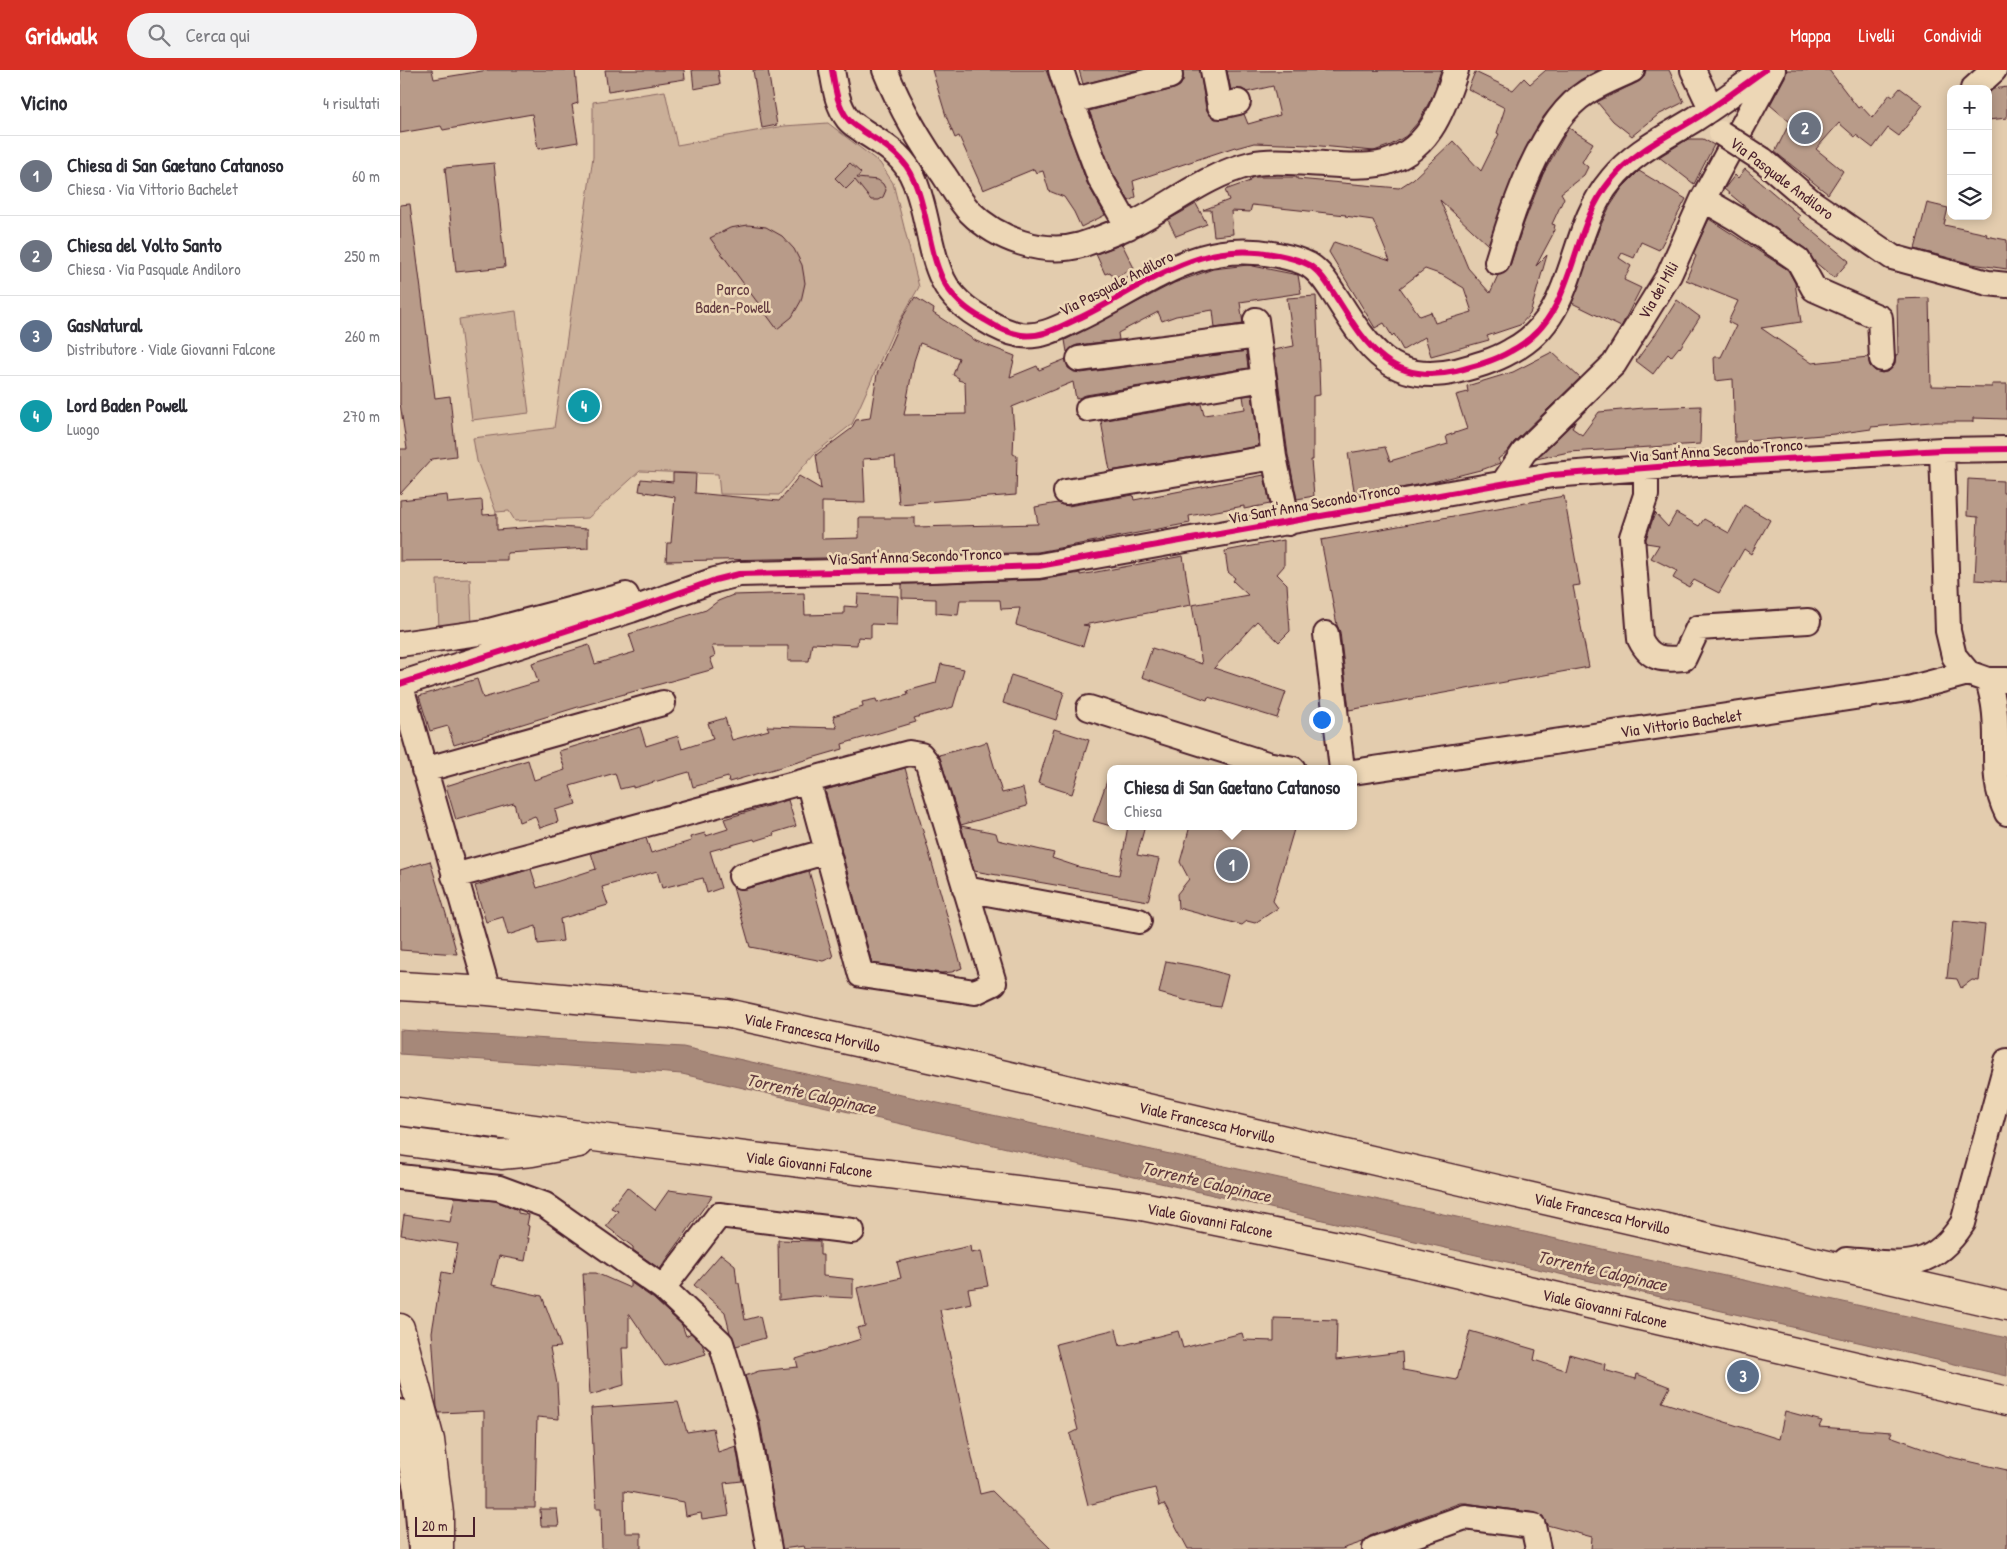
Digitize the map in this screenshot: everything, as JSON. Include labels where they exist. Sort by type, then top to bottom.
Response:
[{"type":"main road","name":"Viale Francesca Morvillo","points":[[400,986],[488,991],[726,1013],[979,1069],[2007,1306]]},
{"type":"main road","name":"Viale Giovanni Falcone","points":[[400,1111],[1137,1205],[1348,1248],[2007,1401]]},
{"type":"main road","points":[[400,1140],[501,1155],[532,1152],[602,1138]]},
{"type":"main road","points":[[400,1328],[430,1440],[439,1514],[439,1549]]},
{"type":"street","name":"Via Pasquale Andiloro","points":[[832,70],[836,97],[849,121],[896,153],[913,175],[922,200],[938,266],[952,294],[963,305],[983,319],[1020,335],[1033,335],[1061,327],[1102,308],[1176,267],[1200,258],[1237,251],[1281,255],[1310,265],[1329,286],[1354,326],[1382,357],[1404,370],[1428,375],[1442,374],[1492,360],[1514,350],[1532,338],[1557,308],[1587,224],[1599,196],[1610,180],[1651,145],[1711,119],[1763,160],[1813,204],[1892,257],[2007,286]]},
{"type":"street","points":[[884,70],[899,104],[920,142],[969,211],[994,232],[1011,239],[1045,248],[1079,246],[1128,227],[1220,174],[1252,163],[1279,162],[1355,166],[1379,164],[1402,157],[1430,132],[1444,107],[1456,70]]},
{"type":"street","points":[[1061,70],[1100,178],[1128,227]]},
{"type":"street","points":[[1071,101],[1170,76],[1169,70]]},
{"type":"street","points":[[1213,70],[1220,106],[1238,102]]},
{"type":"street","points":[[1497,262],[1510,217],[1526,177],[1562,115],[1586,92],[1632,70]]},
{"type":"street","points":[[1693,70],[1711,119],[1762,72]]},
{"type":"street","points":[[1977,85],[1994,70]]},
{"type":"street","name":"Via dei Mili","points":[[1504,482],[1524,452],[1614,364],[1669,275],[1762,72]]},
{"type":"street","points":[[896,153],[920,142]]},
{"type":"street","points":[[1703,199],[1739,220],[1798,260],[1814,288],[1880,318],[1882,358]]},
{"type":"street","points":[[1079,359],[1257,328],[1274,457],[1288,522]]},
{"type":"street","points":[[1088,409],[1264,379]]},
{"type":"street","name":"Via Sant'Anna Secondo Tronco","points":[[400,684],[631,610],[715,580],[739,574],[1040,566],[1504,482],[1552,475],[1942,450],[2007,449]]},
{"type":"street","points":[[1942,450],[1948,631],[1954,656],[1988,677],[1994,707],[2001,764],[1998,793],[2006,811]]},
{"type":"street","points":[[1066,492],[1274,457]]},
{"type":"street","points":[[1646,468],[1646,495],[1632,537],[1640,639],[1645,650],[1658,658],[1684,658],[1698,628],[1808,621]]},
{"type":"street","points":[[400,644],[485,632],[626,595],[631,610]]},
{"type":"street","points":[[1326,634],[1342,765]]},
{"type":"street","name":"Via Vittorio Bachelet","points":[[1357,771],[1988,677]]},
{"type":"street","points":[[400,684],[488,991]]},
{"type":"street","points":[[424,770],[663,703]]},
{"type":"street","points":[[1089,708],[1272,765]]},
{"type":"street","points":[[454,876],[909,752],[922,755],[928,764],[994,983],[975,992],[861,974],[808,781]]},
{"type":"street","points":[[741,876],[828,851]]},
{"type":"street","points":[[965,889],[1140,921]]},
{"type":"street","points":[[1796,1257],[1905,1264],[1938,1253],[1952,1240],[1963,1223],[1985,1148],[2007,1061]]},
{"type":"street","points":[[1985,1148],[1995,1137],[2007,1132]]},
{"type":"street","points":[[400,1177],[499,1188],[545,1205],[663,1288],[721,1344],[746,1426],[769,1549]]},
{"type":"street","points":[[663,1288],[719,1215],[852,1231]]},
{"type":"street","points":[[400,1412],[416,1489],[421,1549]]},
{"type":"street","points":[[1375,1549],[1437,1538],[1465,1517],[1533,1526],[1538,1549]]},
{"type":"green space","name":"Parco Baden-Powell","points":[[665,91],[677,145],[784,126],[828,123],[880,163],[893,183],[919,287],[892,334],[852,424],[814,454],[779,495],[720,494],[718,474],[640,471],[588,518],[515,521],[509,511],[496,512],[477,461],[473,438],[554,428],[593,157],[593,102]]},
{"type":"green space","points":[[516,311],[529,413],[472,420],[459,319]]},
{"type":"green space","points":[[470,579],[472,626],[439,629],[437,580]]},
{"type":"water","name":"Torrente Calopinace","points":[[400,1030],[683,1047],[2007,1338],[2007,1376],[682,1074],[400,1054]]},
{"type":"building","points":[[400,70],[432,70],[434,79],[488,70],[575,70],[578,103],[572,105],[578,142],[538,149],[532,114],[443,130],[441,126],[400,133]]},
{"type":"building","points":[[605,70],[684,70],[685,79],[608,91]]},
{"type":"building","points":[[692,70],[718,70],[720,84],[694,89]]},
{"type":"building","points":[[753,70],[768,70],[777,125],[762,128]]},
{"type":"building","points":[[932,70],[1046,70],[1087,183],[1105,215],[1081,227],[1064,197],[1049,191],[1043,171],[1036,173],[1034,169],[983,190],[959,136],[955,138]]},
{"type":"building","points":[[1079,70],[1138,70],[1083,84]]},
{"type":"building","points":[[1183,70],[1200,70],[1206,109],[1210,115],[1215,119],[1222,119],[1244,114],[1248,124],[1280,115],[1273,86],[1247,92],[1242,89],[1231,90],[1227,71],[1441,70],[1433,95],[1419,121],[1406,136],[1391,145],[1374,151],[1310,145],[1254,143],[1235,147],[1133,181],[1136,197],[1129,201],[1112,172],[1089,111],[1174,89],[1180,86],[1183,81]]},
{"type":"building","points":[[1546,70],[1599,70],[1580,80],[1562,95],[1544,116],[1518,163],[1488,245],[1440,200],[1468,268],[1490,293],[1498,275],[1506,272],[1510,266],[1543,174],[1569,128],[1593,143],[1582,162],[1588,167],[1584,175],[1561,193],[1564,198],[1552,224],[1555,225],[1553,234],[1536,266],[1547,255],[1530,314],[1520,325],[1487,336],[1489,340],[1431,356],[1425,337],[1403,350],[1394,334],[1392,336],[1384,323],[1375,328],[1329,252],[1334,242],[1390,261],[1373,220],[1346,215],[1252,205],[1250,212],[1231,211],[1233,234],[1214,236],[1211,210],[1203,210],[1229,200],[1225,190],[1250,181],[1249,179],[1254,177],[1297,177],[1297,179],[1399,188],[1413,179],[1453,141],[1481,171],[1499,134],[1497,133],[1505,108],[1468,89],[1475,72],[1513,90],[1524,78],[1530,84]],"holes":[[[1425,269],[1442,275],[1464,288],[1472,312],[1435,323],[1431,312],[1420,316],[1400,288]]]},
{"type":"building","points":[[1646,70],[1669,70],[1684,102],[1658,115],[1632,136],[1613,121],[1597,102],[1638,82],[1643,78]]},
{"type":"building","points":[[1787,70],[1829,70],[1858,108],[1861,106],[1872,118],[1890,94],[1893,96],[1900,88],[1923,105],[1899,136],[1888,128],[1873,148],[1856,135],[1855,137],[1839,123],[1816,149],[1843,171],[1828,194],[1775,152],[1790,122],[1770,105]]},
{"type":"building","points":[[2007,87],[2007,118],[1992,120],[1993,89]]},
{"type":"building","points":[[1688,139],[1703,139],[1714,145],[1694,184],[1659,157]]},
{"type":"building","points":[[494,163],[505,267],[456,272],[445,168]]},
{"type":"building","points":[[850,163],[861,173],[857,178],[878,180],[883,184],[886,190],[883,197],[878,200],[871,200],[855,180],[846,189],[835,178]]},
{"type":"building","points":[[1745,169],[1800,216],[1798,219],[1849,261],[1834,278],[1815,262],[1806,249],[1749,210],[1724,189],[1735,175],[1738,178]]},
{"type":"building","points":[[1639,171],[1686,199],[1659,250],[1641,242],[1634,258],[1622,253],[1619,258],[1631,266],[1624,280],[1641,288],[1621,327],[1572,303],[1599,229],[1609,208],[1622,188]]},
{"type":"building","points":[[1927,203],[1947,208],[1944,225],[2007,240],[2007,269],[1972,264],[1915,249]]},
{"type":"building","points":[[410,204],[435,398],[450,396],[456,456],[432,459],[400,494],[400,449],[407,449],[400,403],[400,205]]},
{"type":"building","points":[[1196,204],[1207,224],[1176,236],[1168,220]]},
{"type":"building","points":[[1709,219],[1788,270],[1795,283],[1801,322],[1761,328],[1812,363],[1868,357],[1870,366],[1875,371],[1882,373],[1889,371],[1894,366],[1896,355],[1898,354],[1897,299],[1929,298],[1931,386],[1992,387],[1992,384],[2007,384],[2007,419],[1973,418],[1973,422],[1931,422],[1871,427],[1871,429],[1835,434],[1735,442],[1733,379],[1715,381],[1714,357],[1721,357],[1736,326],[1728,322],[1738,301],[1686,280],[1696,256],[1693,254]]},
{"type":"building","points":[[748,225],[766,227],[782,236],[794,249],[802,265],[805,283],[801,301],[792,317],[777,329],[710,238],[730,228]]},
{"type":"building","points":[[1122,244],[1134,268],[1114,278],[1110,272],[1105,274],[1096,254]]},
{"type":"building","points":[[1248,265],[1298,275],[1301,293],[1240,302],[1243,324],[1215,328],[1213,310],[1176,316],[1162,321],[1158,312],[1118,333],[1119,340],[1077,345],[1067,352],[1065,340],[1174,283],[1213,269]]},
{"type":"building","points":[[1316,296],[1320,395],[1313,396],[1313,460],[1311,460],[1314,496],[1297,499],[1288,455],[1274,350],[1294,346],[1287,298]]},
{"type":"building","points":[[915,297],[934,309],[933,313],[976,341],[1015,356],[1010,377],[1037,366],[1039,370],[1066,359],[1068,368],[1074,372],[1081,373],[1246,351],[1248,368],[1086,395],[1076,399],[1073,382],[1012,407],[1014,429],[1013,454],[1017,456],[1016,495],[899,504],[895,457],[863,459],[865,503],[822,502],[822,539],[859,538],[859,518],[915,518],[915,527],[1038,524],[1035,507],[1058,503],[1068,506],[1133,495],[1134,500],[1264,475],[1270,504],[1244,509],[1244,506],[1189,516],[1190,523],[1038,552],[666,561],[667,543],[671,543],[675,497],[639,491],[641,479],[673,482],[673,473],[696,474],[695,493],[779,501],[799,476],[821,489],[816,455],[851,429],[856,420],[870,418],[877,374],[901,320]],"holes":[[[920,343],[959,358],[953,375],[959,378],[958,380],[965,382],[966,414],[904,415],[914,361]]]},
{"type":"building","points":[[1677,300],[1700,317],[1680,348],[1671,357],[1668,354],[1653,374],[1636,361]]},
{"type":"building","points":[[1552,352],[1580,378],[1498,459],[1500,463],[1429,483],[1355,496],[1348,453],[1385,447],[1390,461],[1448,444],[1446,436],[1467,429],[1456,395],[1468,392],[1467,386],[1513,372]]},
{"type":"building","points":[[1252,395],[1259,446],[1110,471],[1101,421],[1201,404],[1204,415],[1245,409],[1243,396]]},
{"type":"building","points":[[1701,406],[1700,444],[1569,452],[1536,459],[1575,421],[1572,428],[1582,435],[1599,412]]},
{"type":"building","points":[[1968,479],[2003,481],[2003,493],[2007,493],[2007,582],[1975,580],[1978,517],[1967,516]]},
{"type":"building","points":[[447,495],[448,503],[482,500],[483,515],[497,514],[497,530],[546,526],[588,529],[588,548],[507,553],[507,560],[400,561],[400,500]]},
{"type":"building","points":[[1564,496],[1580,585],[1573,586],[1589,667],[1349,710],[1340,632],[1337,625],[1321,540]]},
{"type":"building","points":[[1744,505],[1770,520],[1751,554],[1744,549],[1719,593],[1694,580],[1689,587],[1673,578],[1677,571],[1651,558],[1659,545],[1646,543],[1655,513],[1668,527],[1676,513],[1699,526],[1704,519],[1729,533]]},
{"type":"building","points":[[1284,540],[1284,566],[1277,574],[1287,584],[1290,631],[1279,642],[1257,621],[1214,668],[1286,692],[1277,718],[1208,697],[1207,700],[1142,677],[1152,648],[1202,664],[1192,605],[1248,595],[1233,581],[1235,578],[1228,572],[1225,551]]},
{"type":"building","points":[[1183,556],[1191,605],[1083,625],[1089,626],[1083,646],[1016,625],[1020,608],[1001,609],[1000,600],[960,600],[958,615],[936,613],[936,599],[902,598],[902,584],[1040,580],[1080,573],[1080,575]]},
{"type":"building","points":[[804,593],[805,615],[844,614],[844,606],[857,607],[858,594],[898,596],[897,625],[871,624],[871,638],[858,637],[857,645],[812,643],[809,661],[788,661],[788,646],[712,646],[715,656],[710,658],[714,669],[578,707],[454,745],[448,726],[430,731],[419,696],[477,679],[483,698],[538,682],[532,663],[589,645],[595,664],[635,652],[629,634],[706,610],[718,601],[733,595]]},
{"type":"building","points":[[941,664],[964,669],[953,707],[914,718],[916,722],[842,744],[843,749],[729,782],[728,777],[693,787],[689,772],[633,788],[633,786],[620,789],[615,773],[570,786],[576,804],[555,810],[558,822],[540,828],[535,816],[519,822],[514,803],[456,820],[446,786],[528,760],[534,780],[565,770],[559,751],[640,727],[646,746],[678,736],[682,749],[713,739],[708,723],[725,718],[732,740],[769,730],[767,726],[837,728],[833,716],[863,707],[862,702],[876,699],[877,703],[908,695],[907,691],[936,683]]},
{"type":"building","points":[[1011,675],[1064,692],[1056,720],[1003,703]]},
{"type":"building","points":[[1054,729],[1089,740],[1072,794],[1038,783]]},
{"type":"building","points":[[987,742],[1002,793],[1023,788],[1027,806],[961,825],[939,755]]},
{"type":"building","points":[[905,768],[962,968],[952,972],[941,973],[872,963],[825,790]]},
{"type":"building","points":[[1107,781],[1107,825],[1093,821]]},
{"type":"building","points":[[788,800],[796,826],[755,841],[754,839],[710,851],[721,888],[707,893],[703,878],[662,888],[657,871],[602,887],[608,905],[560,919],[563,941],[538,944],[536,926],[508,935],[503,917],[486,922],[475,886],[531,869],[537,888],[596,869],[591,853],[646,838],[651,853],[691,841],[690,837],[705,833],[706,836],[728,829],[724,819]]},
{"type":"building","points":[[961,826],[996,833],[998,840],[1054,853],[1052,858],[1079,867],[1119,875],[1127,830],[1144,830],[1137,855],[1159,859],[1148,901],[974,871]]},
{"type":"building","points":[[1189,830],[1294,830],[1273,901],[1278,908],[1255,923],[1247,921],[1242,925],[1178,908],[1177,894],[1189,879],[1180,862]]},
{"type":"building","points":[[430,861],[457,954],[400,950],[400,870]]},
{"type":"building","points":[[809,871],[833,957],[823,961],[750,947],[733,887],[745,889]]},
{"type":"building","points":[[1953,921],[1985,925],[1979,981],[1972,980],[1961,988],[1957,979],[1947,978]]},
{"type":"building","points":[[1166,961],[1200,967],[1228,975],[1220,1007],[1198,1004],[1159,993]]},
{"type":"building","points":[[627,1187],[655,1210],[669,1190],[712,1196],[660,1269],[633,1250],[633,1247],[606,1226],[618,1211],[611,1208]]},
{"type":"building","points":[[455,1197],[496,1201],[518,1210],[518,1213],[529,1215],[527,1238],[529,1238],[525,1261],[499,1256],[492,1285],[542,1296],[561,1347],[550,1348],[557,1384],[559,1419],[537,1417],[535,1508],[484,1508],[484,1411],[439,1413],[437,1407],[432,1332],[442,1272],[452,1274],[458,1244],[401,1235],[404,1215],[450,1222]]},
{"type":"building","points":[[778,1240],[820,1241],[820,1255],[823,1255],[823,1276],[853,1279],[853,1298],[813,1296],[779,1300]]},
{"type":"building","points":[[970,1246],[971,1253],[981,1251],[988,1286],[968,1289],[971,1303],[940,1310],[980,1494],[992,1491],[1051,1549],[805,1549],[804,1546],[782,1549],[760,1422],[745,1376],[759,1371],[798,1367],[796,1359],[861,1339],[857,1328],[865,1326],[857,1288],[901,1278],[897,1262]]},
{"type":"building","points":[[721,1254],[735,1265],[745,1320],[760,1316],[765,1338],[736,1346],[730,1333],[725,1312],[694,1285]]},
{"type":"building","points":[[583,1273],[596,1273],[630,1288],[630,1282],[654,1299],[682,1325],[686,1336],[691,1333],[702,1344],[706,1354],[665,1366],[629,1313],[629,1348],[622,1348],[624,1385],[590,1395]]},
{"type":"building","points":[[1274,1318],[1337,1320],[1336,1360],[1402,1352],[1403,1370],[1457,1380],[1470,1331],[1536,1350],[1534,1360],[1565,1370],[1569,1354],[1605,1364],[1604,1370],[1636,1379],[1637,1374],[1670,1387],[1662,1402],[1779,1439],[1785,1411],[1822,1421],[1819,1427],[1892,1432],[1890,1436],[1946,1456],[2007,1470],[2007,1549],[1591,1549],[1592,1537],[1547,1525],[1543,1516],[1535,1513],[1460,1503],[1370,1536],[1363,1542],[1342,1549],[1188,1549],[1164,1504],[1160,1506],[1155,1488],[1088,1505],[1070,1434],[1078,1430],[1056,1344],[1116,1329],[1120,1346],[1178,1331],[1183,1348],[1242,1333],[1244,1340],[1274,1341]]},
{"type":"building","points":[[678,1402],[687,1432],[713,1428],[718,1452],[736,1446],[742,1481],[724,1483],[729,1515],[702,1519],[701,1513],[686,1516],[684,1502],[624,1491],[625,1533],[641,1533],[641,1549],[602,1549],[601,1508],[596,1508],[591,1408]]},
{"type":"building","points":[[540,1509],[557,1509],[559,1526],[541,1526]]},
{"type":"cycle path","points":[[832,70],[835,89],[844,114],[855,125],[893,151],[910,171],[919,192],[934,256],[947,287],[967,308],[998,327],[1021,335],[1036,335],[1057,328],[1092,311],[1168,270],[1200,258],[1220,253],[1268,253],[1298,260],[1318,272],[1361,334],[1372,348],[1385,359],[1399,368],[1415,373],[1434,374],[1456,371],[1505,355],[1533,336],[1549,317],[1561,295],[1586,224],[1597,201],[1611,180],[1629,161],[1640,153],[1704,113],[1765,70]]},
{"type":"cycle path","points":[[400,684],[631,610],[715,580],[739,574],[1039,566],[1552,475],[1697,464],[1942,450],[2007,449]]},
{"type":"place","name":"Chiesa del Volto Santo","points":[[1805,128]]},
{"type":"place","name":"Lord Baden Powell","points":[[584,406]]},
{"type":"place","name":"Chiesa di San Gaetano Catanoso","points":[[1232,865]]},
{"type":"place","name":"GasNatural","points":[[1743,1376]]}]
